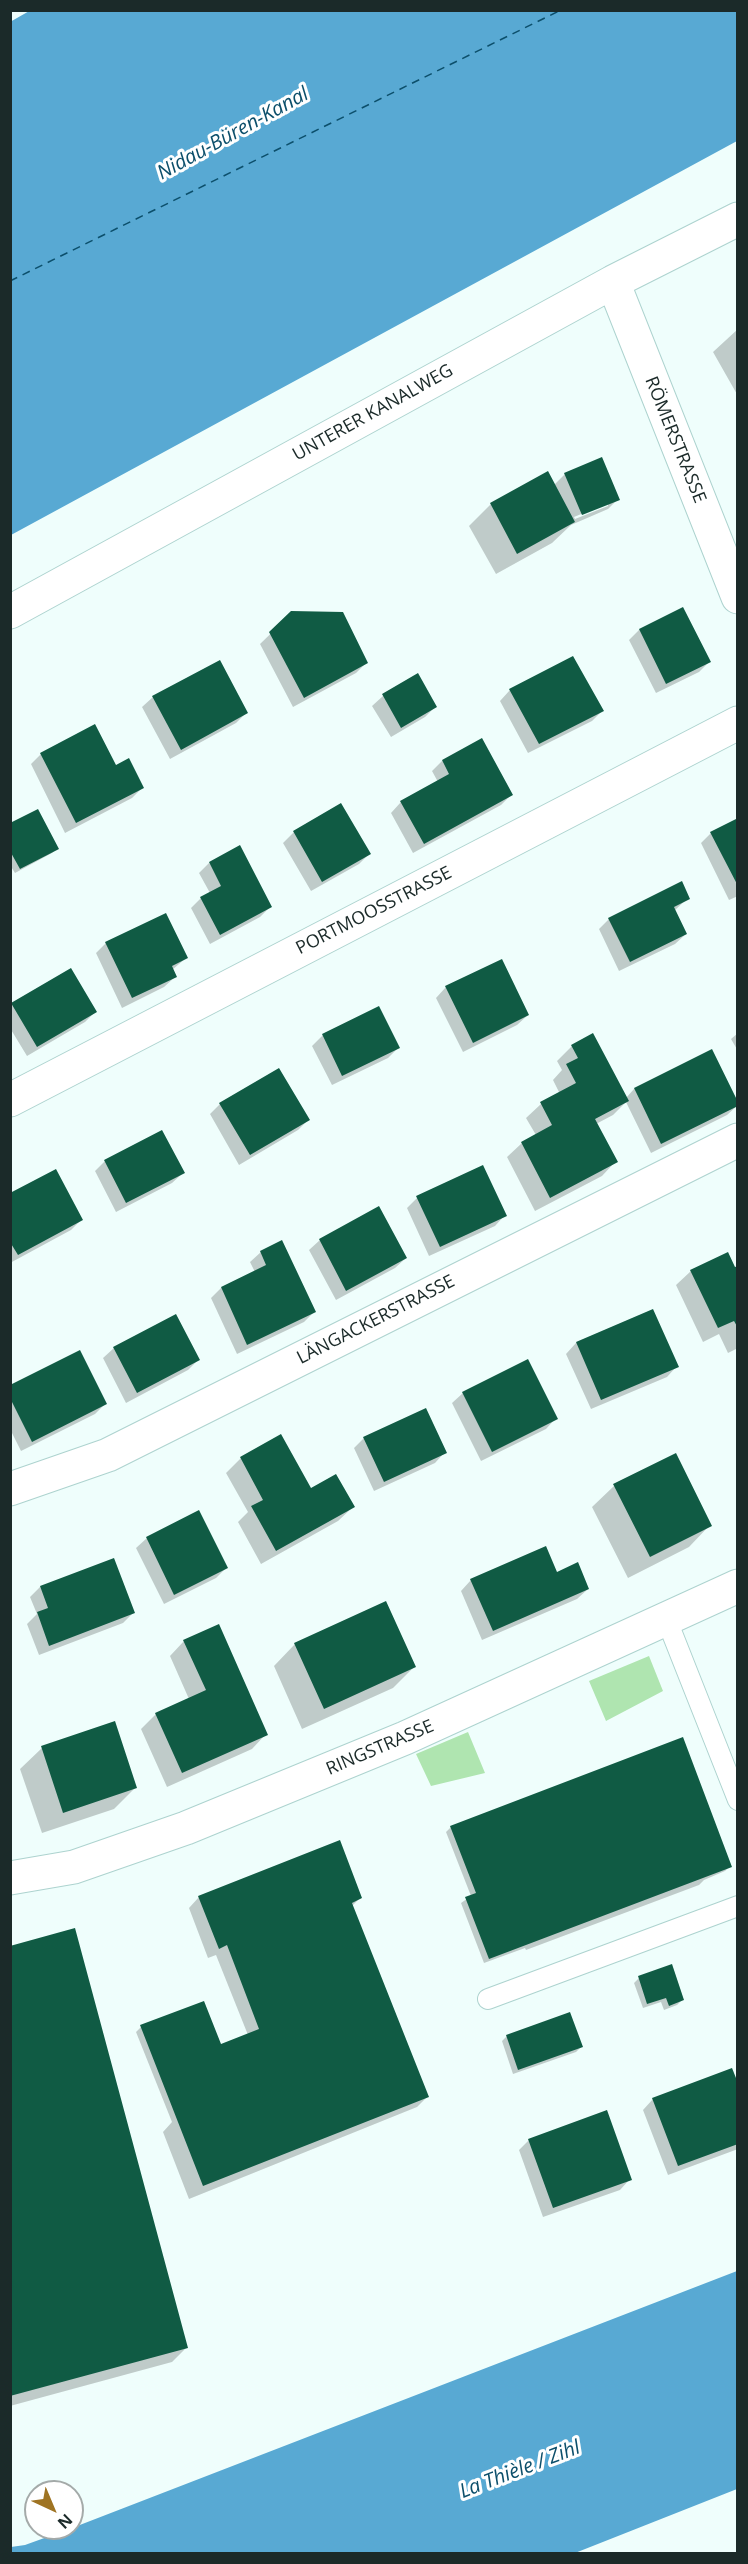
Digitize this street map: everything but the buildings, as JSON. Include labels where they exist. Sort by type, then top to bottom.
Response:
[{"type":"street","name":"UNTERER KANALWEG","points":[[10,612],[613,282],[738,219]]},
{"type":"street","name":"RÖMERSTRASSE","points":[[613,282],[738,597]]},
{"type":"street","name":"PORTMOOSSTRASSE","points":[[10,1100],[738,723]]},
{"type":"street","name":"LÄNGACKERSTRASSE","points":[[10,1489],[108,1455],[738,1140]]},
{"type":"street","name":"RINGSTRASSE","points":[[10,1878],[74,1867],[186,1827],[405,1738],[738,1586]]},
{"type":"lane","points":[[666,1618],[738,1800]]},
{"type":"lane","points":[[488,1999],[738,1906]]},
{"type":"green space","points":[[649,1656],[663,1691],[606,1721],[589,1681]]},
{"type":"green space","points":[[468,1732],[485,1773],[431,1786],[416,1754]]},
{"type":"water","name":"Nidau-Büren-Kanal","points":[[31,10],[737,11],[737,141],[11,535],[10,22]]},
{"type":"water","name":"La Thièle / Zihl","points":[[737,2271],[737,2489],[575,2553],[11,2553],[11,2547],[39,2540],[84,2540],[84,2523]]},
{"type":"ferry route","points":[[10,281],[561,10]]}]
